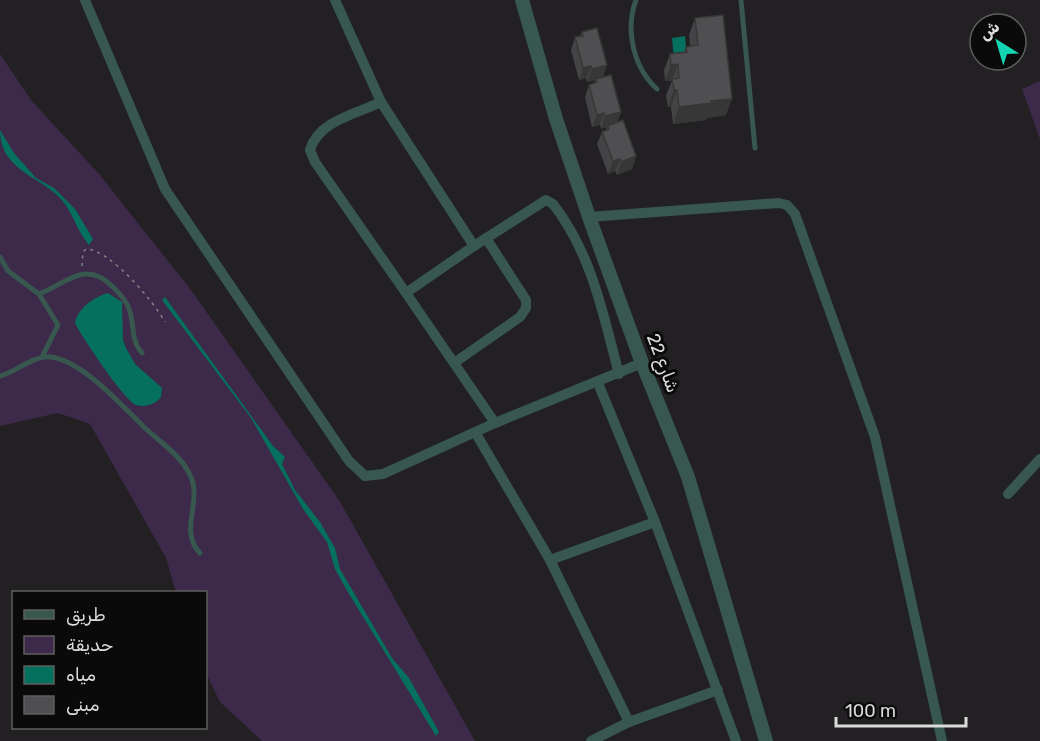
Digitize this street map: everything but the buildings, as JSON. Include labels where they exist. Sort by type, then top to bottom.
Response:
[{"type":"street","points":[[86,0],[165,189],[349,461],[365,476],[383,474],[495,423],[598,383],[642,363]]},
{"type":"street","points":[[335,0],[381,102],[474,246]]},
{"type":"street","name":"شارع 22","points":[[522,0],[555,119],[589,217],[642,363],[688,477],[766,741]]},
{"type":"street","points":[[381,102],[325,127],[316,134],[310,150],[315,162],[495,423]]},
{"type":"street","points":[[406,292],[533,206],[546,201],[553,204],[582,248],[593,275],[619,374]]},
{"type":"street","points":[[589,217],[779,203],[787,205],[795,214],[875,437],[942,741]]},
{"type":"street","points":[[454,363],[520,317],[526,309],[526,300],[486,238]]},
{"type":"street","points":[[598,383],[655,522],[736,741]]},
{"type":"street","points":[[475,432],[550,560],[629,722]]},
{"type":"street","points":[[1008,494],[1040,459]]},
{"type":"street","points":[[550,560],[655,522]]},
{"type":"street","points":[[591,741],[629,722],[718,690]]},
{"type":"lane","points":[[636,0],[630,30],[636,55],[648,80],[657,89]]},
{"type":"lane","points":[[741,0],[755,148]]},
{"type":"lane","points":[[0,257],[8,271]]},
{"type":"lane","points":[[0,263],[39,294],[58,325],[42,357]]},
{"type":"lane","points":[[39,294],[82,273],[96,274],[118,292],[129,309],[136,346],[142,353]]},
{"type":"lane","points":[[0,376],[42,357],[56,358],[77,368],[121,400],[141,424],[175,454],[192,480],[195,494],[190,526],[192,542],[200,553]]},
{"type":"path","points":[[82,273],[83,252],[92,249],[125,273],[165,322]]},
{"type":"green space","points":[[0,54],[31,100],[99,174],[191,290],[339,500],[475,741],[262,741],[220,702],[207,675],[207,591],[176,591],[166,558],[90,424],[58,413],[0,426]]},
{"type":"green space","points":[[1040,81],[1040,139],[1022,89]]},
{"type":"water","points":[[685,36],[687,58],[674,59],[672,38]]},
{"type":"water","points":[[0,130],[14,153],[36,178],[54,188],[75,209],[93,239],[89,245],[65,204],[15,165],[7,156]]},
{"type":"water","points":[[108,293],[122,302],[123,340],[135,364],[162,388],[161,397],[150,405],[139,406],[130,401],[75,323],[79,313],[87,304]]},
{"type":"water","points":[[165,297],[273,446],[285,457],[282,464],[295,490],[320,522],[335,548],[340,569],[392,658],[409,678],[439,732],[436,736],[346,589],[335,569],[327,542],[303,509],[251,418],[162,300]]}]
